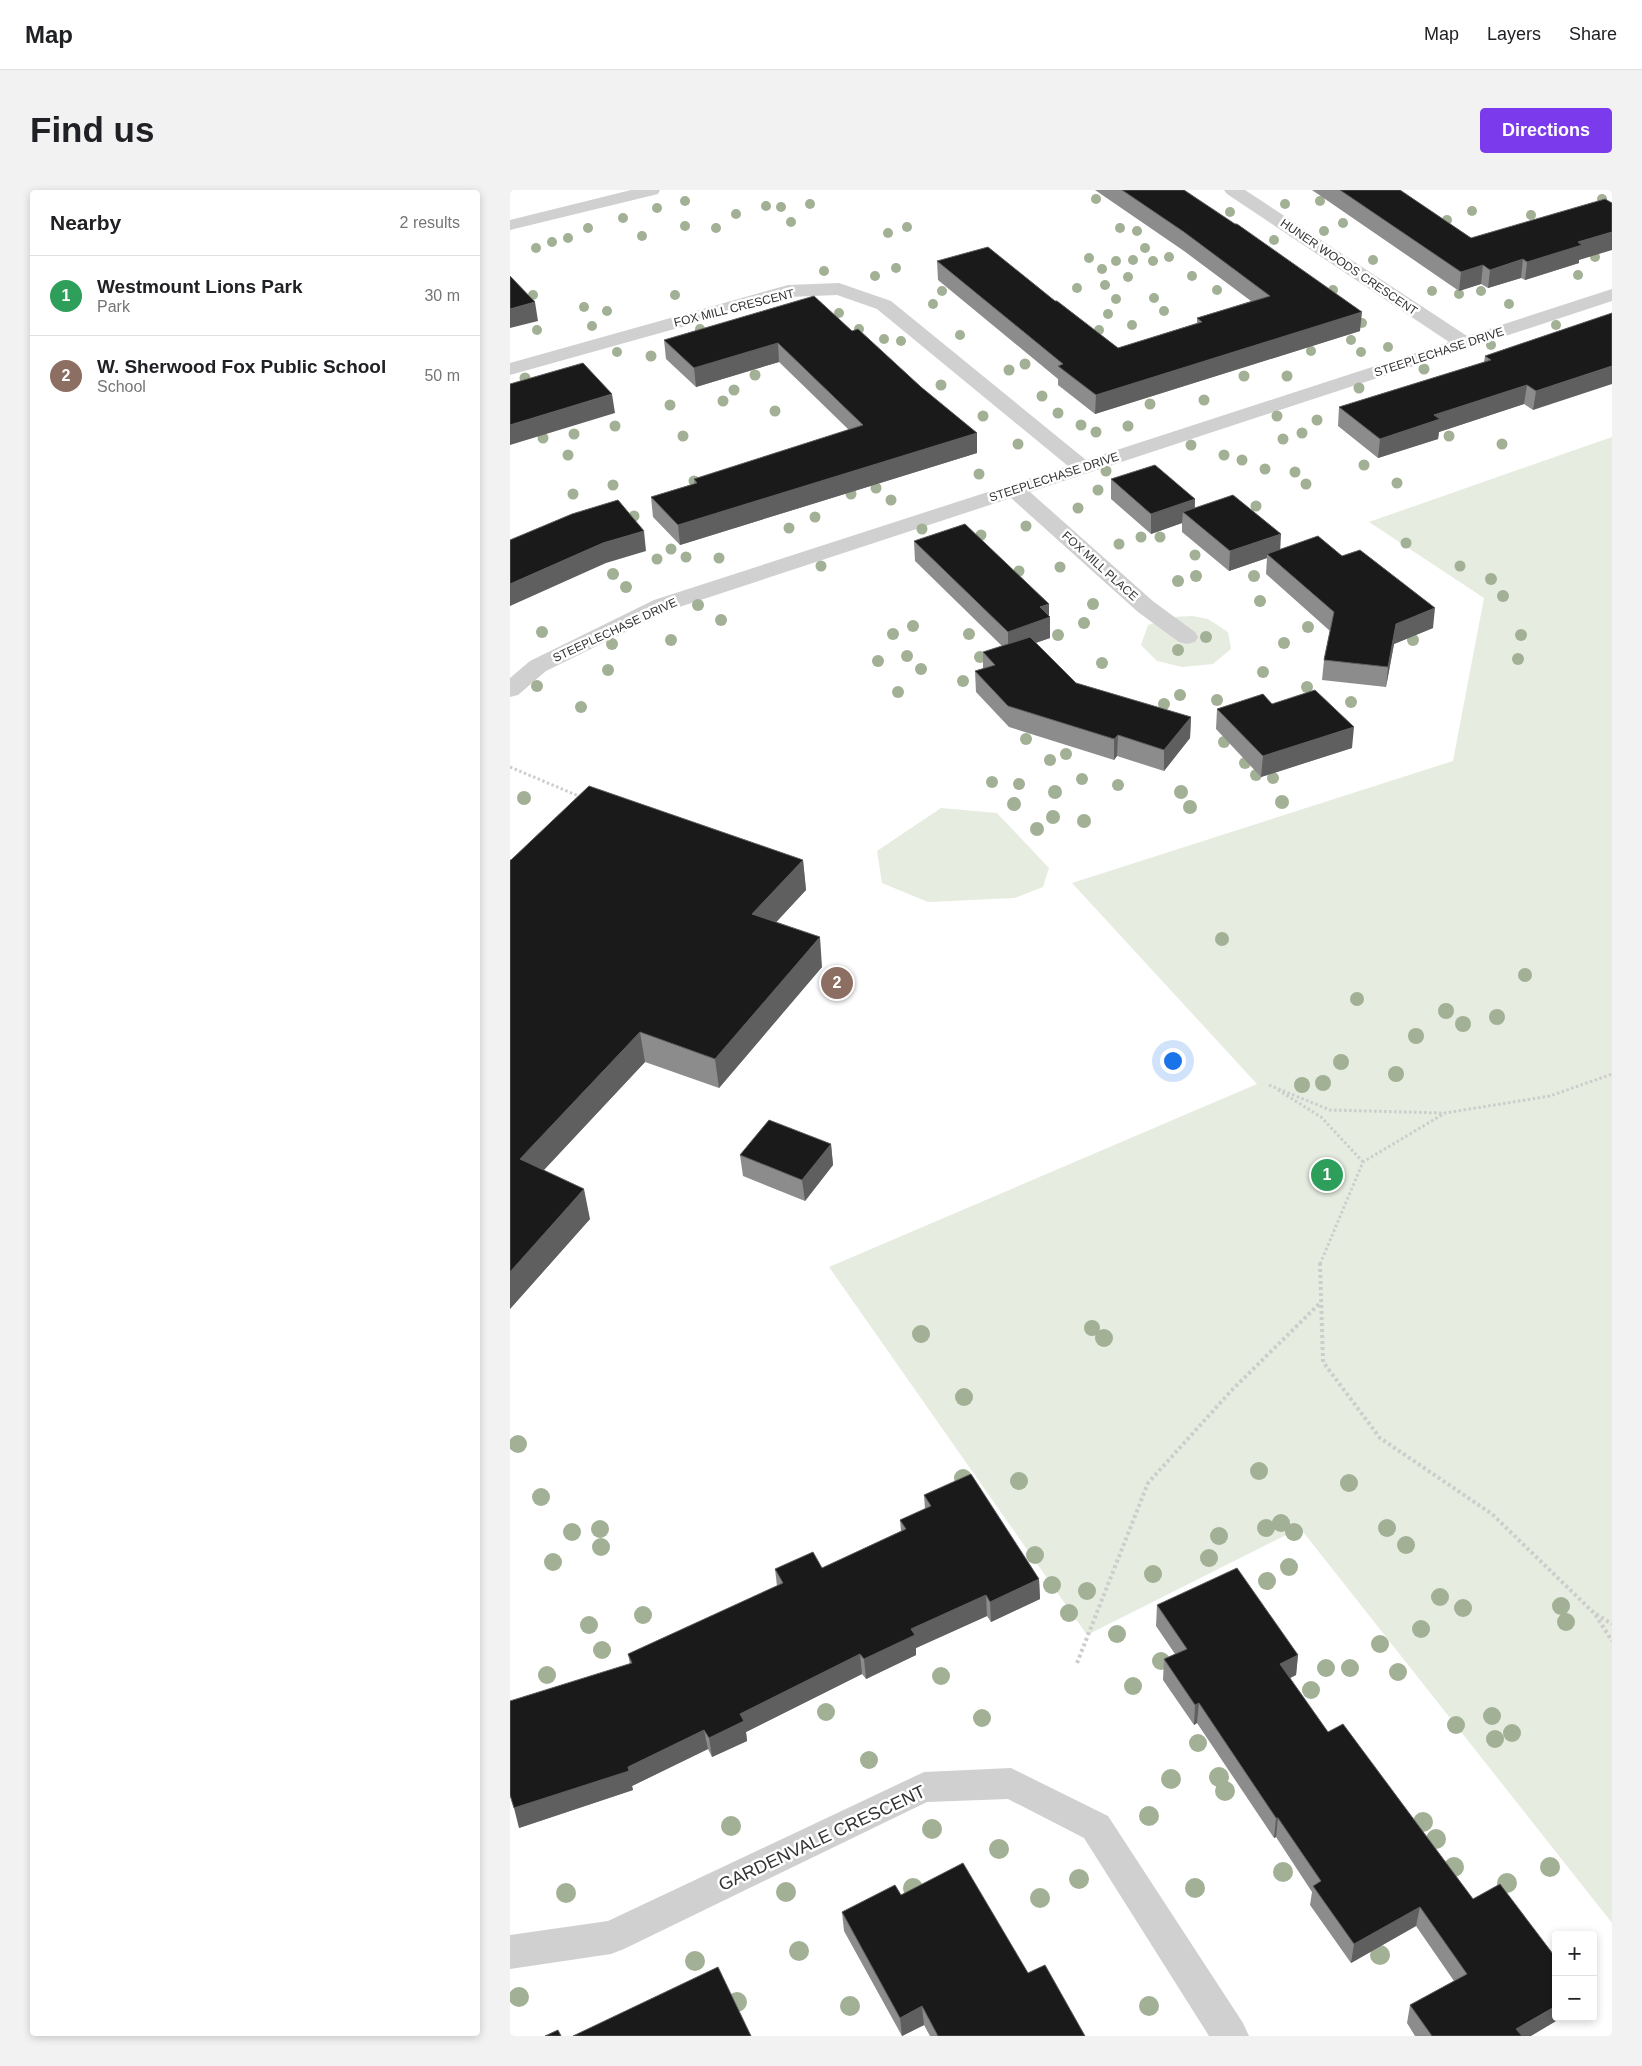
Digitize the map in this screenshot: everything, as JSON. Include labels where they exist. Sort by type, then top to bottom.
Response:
[{"type":"street","name":"HUNER WOODS CRESCENT","points":[[1233,190],[1464,343]]},
{"type":"street","name":"FOX MILL CRESCENT","points":[[510,369],[788,291],[839,290],[884,305],[1083,468]]},
{"type":"street","name":"STEEPLECHASE DRIVE","points":[[510,690],[538,666],[662,605],[1612,295]]},
{"type":"street","name":"FOX MILL PLACE","points":[[1015,490],[1146,607],[1187,637]]},
{"type":"street","name":"GARDENVALE CRESCENT","points":[[510,1952],[611,1937],[924,1787],[1011,1783],[1096,1827],[1230,2036]]},
{"type":"lane","points":[[510,225],[652,190]]},
{"type":"path","points":[[510,767],[586,800]]},
{"type":"path","points":[[1363,1162],[1321,1117],[1269,1085],[1330,1110],[1445,1113],[1550,1096],[1612,1074]]},
{"type":"path","points":[[1445,1113],[1363,1162],[1320,1263],[1323,1362],[1380,1438],[1492,1514],[1595,1614],[1612,1641]]},
{"type":"path","points":[[1077,1663],[1148,1483],[1231,1391],[1321,1302]]},
{"type":"path","points":[[1595,1614],[1612,1624]]},
{"type":"shaded area","points":[[1612,437],[1612,1923],[1300,1528],[1087,1635],[829,1267],[1257,1084],[1072,883],[1453,761],[1484,598],[1369,522]]},
{"type":"shaded area","points":[[1192,616],[1208,619],[1228,632],[1231,649],[1213,664],[1182,667],[1157,661],[1141,645],[1148,625],[1173,617]]},
{"type":"shaded area","points":[[941,808],[997,813],[1049,868],[1043,887],[1015,898],[928,902],[882,883],[877,851]]},
{"type":"building","points":[[1122,190],[1184,190],[1237,224],[1362,312],[1096,395],[1058,366],[1063,364],[937,261],[988,247],[1055,301],[1118,348],[1202,322],[1197,318],[1270,296],[1184,232]]},
{"type":"building","points":[[1340,190],[1400,190],[1471,238],[1605,199],[1612,203],[1612,232],[1578,242],[1582,245],[1527,262],[1523,259],[1490,270],[1483,265],[1461,272]]},
{"type":"building","points":[[510,276],[535,302],[510,309]]},
{"type":"building","points":[[814,296],[852,331],[858,329],[921,387],[977,433],[678,525],[651,497],[697,483],[694,479],[863,425],[778,343],[694,368],[664,340]]},
{"type":"building","points":[[1612,313],[1612,366],[1536,391],[1527,385],[1434,415],[1440,419],[1380,439],[1339,407],[1491,360],[1485,356]]},
{"type":"building","points":[[583,363],[612,394],[510,425],[510,384]]},
{"type":"building","points":[[1155,465],[1195,499],[1151,514],[1111,479]]},
{"type":"building","points":[[1233,495],[1281,534],[1230,551],[1183,512]]},
{"type":"building","points":[[618,500],[644,531],[603,543],[510,584],[510,540],[572,514]]},
{"type":"building","points":[[965,524],[1049,604],[1040,607],[1050,617],[1008,632],[914,541]]},
{"type":"building","points":[[1318,536],[1342,556],[1360,550],[1435,608],[1396,624],[1388,667],[1324,660],[1334,612],[1267,554]]},
{"type":"building","points":[[1030,637],[1076,683],[1191,717],[1164,750],[1118,735],[1114,739],[1008,706],[975,671],[995,665],[983,652]]},
{"type":"building","points":[[1315,690],[1354,727],[1263,756],[1217,709],[1263,694],[1272,704]]},
{"type":"building","points":[[589,786],[803,860],[752,914],[820,937],[715,1059],[640,1032],[520,1159],[584,1189],[510,1272],[510,860]]},
{"type":"building","points":[[769,1120],[831,1144],[802,1180],[740,1155]]},
{"type":"building","points":[[971,1474],[1039,1579],[990,1602],[986,1595],[911,1629],[915,1635],[864,1659],[860,1654],[740,1714],[744,1721],[709,1738],[704,1730],[628,1767],[629,1771],[514,1808],[510,1795],[510,1701],[632,1663],[628,1654],[783,1583],[775,1569],[813,1552],[822,1568],[906,1529],[900,1520],[931,1506],[924,1495]]},
{"type":"building","points":[[1237,1568],[1298,1655],[1280,1664],[1328,1732],[1343,1724],[1473,1899],[1500,1884],[1552,1953],[1552,2008],[1516,2029],[1522,2036],[1432,2036],[1410,2005],[1467,1974],[1420,1907],[1354,1944],[1313,1886],[1321,1881],[1278,1818],[1276,1818],[1199,1703],[1195,1705],[1164,1659],[1187,1649],[1157,1605]]},
{"type":"building","points":[[963,1863],[1028,1973],[1045,1965],[1085,2036],[938,2036],[922,2006],[900,2018],[842,1912],[895,1885],[901,1895]]},
{"type":"building","points":[[718,1967],[751,2036],[573,2036]]},
{"type":"building","points":[[558,2030],[561,2036],[545,2036]]},
{"type":"place","name":"W. Sherwood Fox Public School","points":[[837,983]]},
{"type":"place","name":"Westmount Lions Park","points":[[1327,1175]]}]
